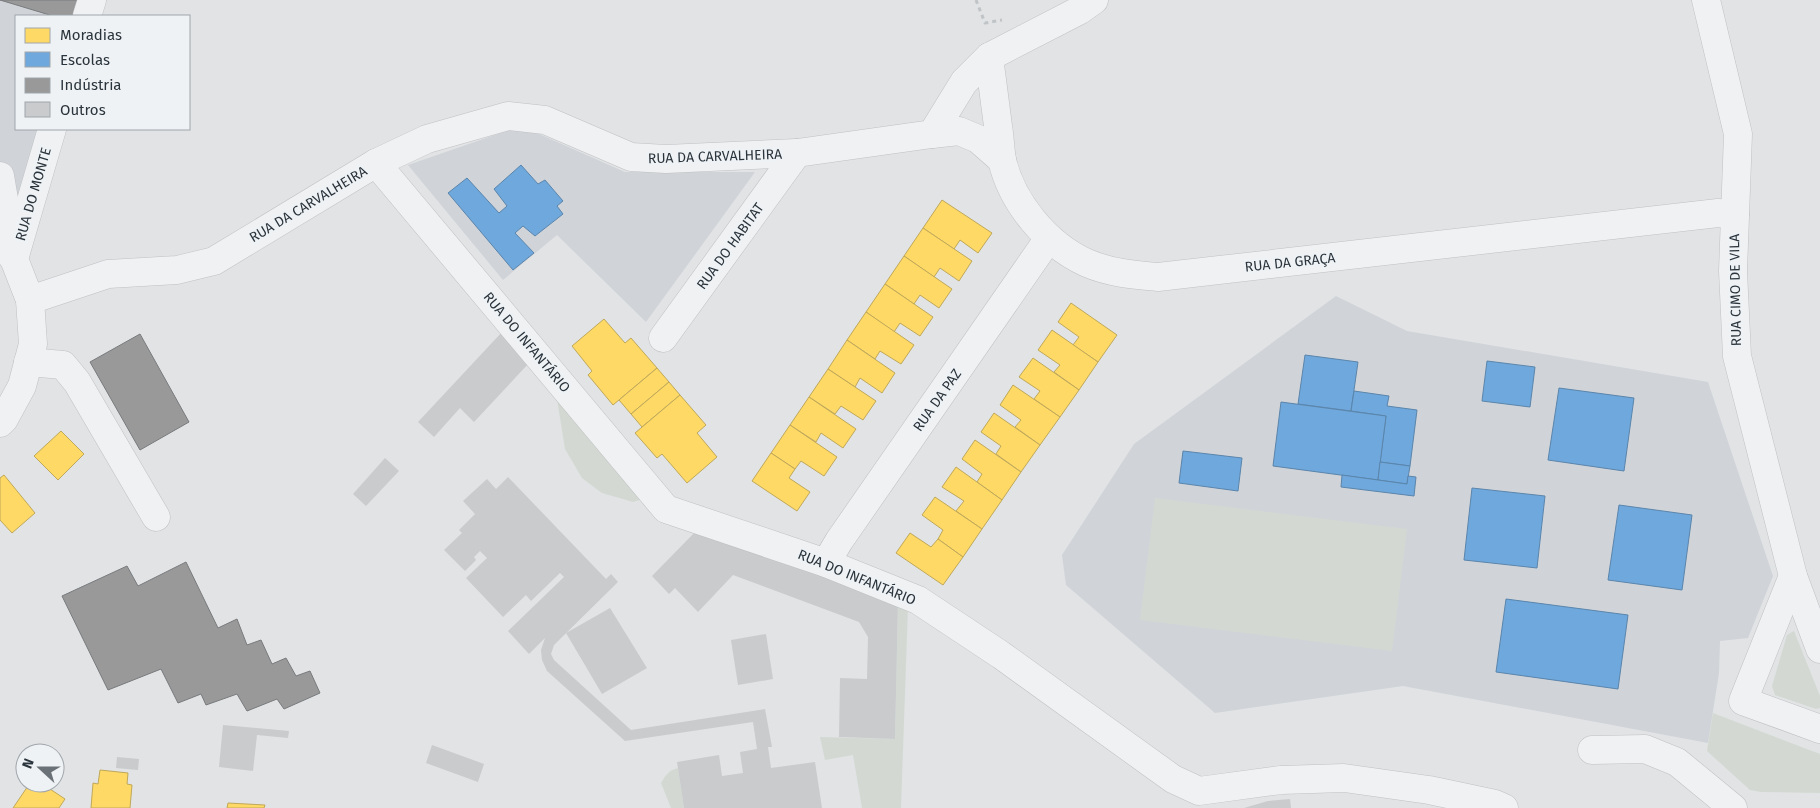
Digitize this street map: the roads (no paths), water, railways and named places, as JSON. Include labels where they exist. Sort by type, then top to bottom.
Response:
[{"type":"street","points":[[87,15],[92,0]]},
{"type":"street","points":[[932,134],[964,82],[989,57],[1080,10],[1094,0]]},
{"type":"street","name":"RUA CIMO DE VILA","points":[[1706,0],[1738,134],[1733,271],[1736,356],[1793,576],[1820,649]]},
{"type":"street","name":"RUA DA GRAÇA","points":[[989,57],[1002,160],[1012,189],[1025,212],[1049,238],[1077,258],[1089,264],[1127,275],[1158,277],[1718,213],[1735,214]]},
{"type":"street","name":"RUA DA CARVALHEIRA","points":[[30,300],[108,274],[177,270],[214,261],[376,163],[427,139],[508,116],[545,120],[632,157],[666,159],[797,153],[959,131],[978,139],[1002,160]]},
{"type":"street","name":"RUA DO MONTE","points":[[7,250],[52,130]]},
{"type":"street","name":"RUA DO HABITAT","points":[[663,338],[797,153]]},
{"type":"street","name":"RUA DO INFANTÁRIO","points":[[376,163],[666,509],[826,563],[918,600],[1022,670],[1173,779],[1199,791],[1280,780],[1344,778],[1429,790],[1495,804],[1504,808]]},
{"type":"street","points":[[0,176],[7,250],[30,300],[33,344],[22,386],[0,423]]},
{"type":"street","name":"RUA DA PAZ","points":[[826,563],[839,541],[1049,238]]},
{"type":"street","points":[[28,362],[63,365],[77,382],[156,517]]},
{"type":"street","points":[[1793,576],[1743,701],[1820,729]]},
{"type":"street","points":[[1592,750],[1645,749],[1677,762],[1733,808]]}]
